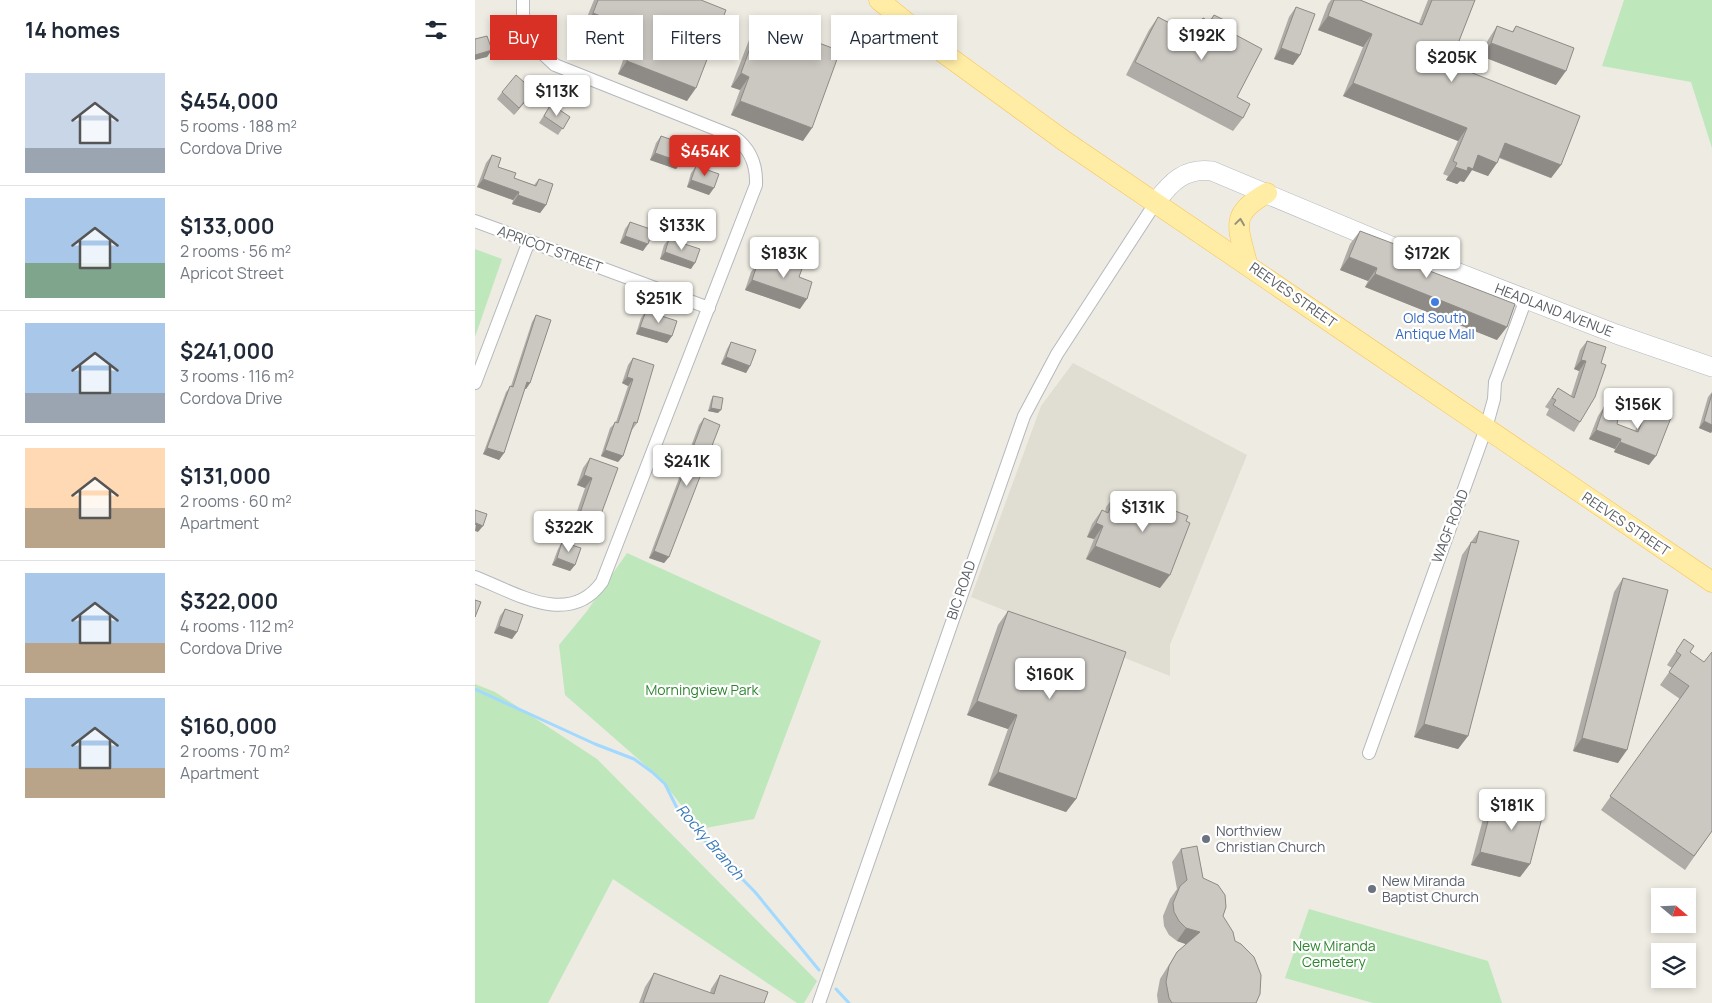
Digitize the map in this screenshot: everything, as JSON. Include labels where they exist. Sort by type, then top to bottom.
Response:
[{"type":"main road","name":"REEVES STREET","points":[[879,0],[945,54],[1063,140],[1247,263],[1712,582]]},
{"type":"main road","name":"HEADLAND AVENUE","points":[[1156,202],[1171,182],[1188,172],[1203,170],[1220,174],[1415,256],[1625,337],[1712,367]]},
{"type":"main road","points":[[1247,263],[1239,221],[1246,206],[1267,193]]},
{"type":"street","points":[[475,577],[554,606],[579,602],[598,589],[606,575],[754,194],[757,176],[749,152],[739,140],[727,132],[555,65],[541,52],[530,36],[523,15],[523,0]]},
{"type":"street","name":"BIC ROAD","points":[[819,1003],[1024,416],[1057,354],[1156,202]]},
{"type":"street","name":"APRICOT STREET","points":[[475,221],[709,308]]},
{"type":"street","points":[[475,383],[529,241]]},
{"type":"street","name":"WAGF ROAD","points":[[1369,753],[1486,428],[1494,399],[1495,382],[1525,299]]},
{"type":"shaded area","points":[[1073,363],[1247,455],[1170,645],[1170,676],[971,597],[1041,406]]},
{"type":"green space","points":[[1624,0],[1712,0],[1712,148],[1691,82],[1602,66]]},
{"type":"green space","points":[[475,249],[502,259],[475,337]]},
{"type":"green space","name":"Morningview Park","points":[[627,553],[821,641],[754,819],[700,829],[660,778],[565,695],[559,645],[587,611]]},
{"type":"green space","points":[[475,684],[495,692],[597,759],[817,981],[804,1003],[797,1003],[613,879],[548,1003],[475,1003]]},
{"type":"green space","name":"New Miranda Cemetery","points":[[1309,909],[1488,961],[1502,1003],[1373,1003],[1285,978]]},
{"type":"building","points":[[598,0],[701,0],[726,10],[724,15],[653,15],[653,60],[707,60],[696,88],[627,61],[643,60],[643,15],[598,15],[593,13]]},
{"type":"building","points":[[1334,0],[1360,0],[1422,25],[1432,0],[1475,0],[1450,64],[1580,116],[1561,165],[1505,143],[1497,163],[1478,155],[1473,169],[1468,167],[1467,171],[1455,167],[1457,163],[1453,161],[1467,128],[1353,83],[1372,34],[1328,16]]},
{"type":"building","points":[[1296,7],[1315,14],[1300,55],[1281,48]]},
{"type":"building","points":[[1214,15],[1224,20],[1221,27],[1262,49],[1237,97],[1250,104],[1243,118],[1135,62],[1158,17],[1194,36],[1203,18],[1210,22]]},
{"type":"building","points":[[1497,26],[1513,32],[1516,26],[1574,48],[1566,71],[1491,43]]},
{"type":"building","points":[[487,36],[490,51],[475,55],[475,39]]},
{"type":"building","points":[[821,44],[831,48],[831,60],[837,60],[812,128],[740,101],[749,77],[741,73],[749,51],[749,60],[821,60]]},
{"type":"building","points":[[516,75],[534,91],[519,108],[502,92]]},
{"type":"building","points":[[551,104],[570,117],[563,129],[544,116]]},
{"type":"building","points":[[661,136],[687,145],[681,162],[655,153]]},
{"type":"building","points":[[492,155],[501,158],[498,167],[516,173],[514,178],[536,186],[539,179],[553,184],[546,205],[518,195],[519,192],[483,179]]},
{"type":"building","points":[[696,166],[719,174],[714,188],[691,180]]},
{"type":"building","points":[[630,222],[653,230],[648,244],[625,236]]},
{"type":"building","points":[[1360,231],[1426,256],[1422,268],[1515,304],[1507,327],[1375,274],[1377,268],[1349,257]]},
{"type":"building","points":[[669,239],[700,249],[695,263],[665,252]]},
{"type":"building","points":[[789,261],[803,266],[799,277],[812,282],[807,299],[752,280],[758,262],[785,272]]},
{"type":"building","points":[[646,311],[677,321],[672,336],[640,327]]},
{"type":"building","points":[[536,315],[551,320],[530,383],[527,382],[504,453],[487,448],[510,386],[513,387]]},
{"type":"building","points":[[1587,341],[1606,347],[1601,363],[1606,365],[1595,397],[1580,422],[1553,405],[1556,400],[1552,398],[1558,388],[1574,398],[1586,361],[1581,360]]},
{"type":"building","points":[[731,342],[756,350],[750,366],[726,357]]},
{"type":"building","points":[[633,358],[654,365],[637,423],[634,422],[623,456],[605,450],[615,422],[618,423],[633,379],[627,377]]},
{"type":"building","points":[[1712,394],[1712,425],[1704,421]]},
{"type":"building","points":[[713,396],[723,398],[721,410],[711,408]]},
{"type":"building","points":[[1648,406],[1672,415],[1656,456],[1620,442],[1621,439],[1596,430],[1604,407],[1619,413],[1617,424],[1638,432]]},
{"type":"building","points":[[704,418],[720,425],[669,557],[654,551]]},
{"type":"building","points":[[590,458],[618,468],[596,528],[577,522],[592,478],[584,475]]},
{"type":"building","points":[[1116,494],[1163,512],[1165,507],[1188,516],[1186,521],[1190,523],[1170,575],[1095,546],[1103,526],[1096,523],[1102,510],[1108,513]]},
{"type":"building","points":[[475,510],[487,514],[483,526],[476,523],[475,525]]},
{"type":"building","points":[[1479,531],[1519,541],[1468,736],[1424,724],[1471,542],[1476,543]]},
{"type":"building","points":[[562,542],[581,548],[575,565],[557,558]]},
{"type":"building","points":[[1623,578],[1668,590],[1627,750],[1582,738]]},
{"type":"building","points":[[475,600],[481,602],[475,617]]},
{"type":"building","points":[[505,609],[523,615],[517,632],[499,626]]},
{"type":"building","points":[[1008,611],[1126,652],[1076,799],[998,772],[1017,715],[977,701]]},
{"type":"building","points":[[1684,639],[1694,646],[1690,652],[1704,662],[1712,652],[1712,831],[1694,856],[1610,796],[1689,686],[1669,672],[1681,655],[1676,651]]},
{"type":"building","points":[[1494,798],[1544,810],[1530,864],[1480,852]]},
{"type":"building","points":[[1197,846],[1203,878],[1218,885],[1225,895],[1226,907],[1223,916],[1233,932],[1235,941],[1241,944],[1254,957],[1261,975],[1260,994],[1256,1003],[1172,1003],[1169,998],[1166,982],[1169,966],[1177,952],[1200,932],[1186,928],[1179,921],[1174,912],[1173,903],[1180,886],[1187,880],[1181,849]]},
{"type":"building","points":[[654,973],[714,994],[720,975],[768,992],[764,1003],[643,1003]]},
{"type":"waterway","name":"Rocky Branch","points":[[475,689],[595,744],[634,759],[652,772],[665,784],[677,808],[705,841],[755,892],[819,970]]},
{"type":"waterway","name":"Rocky Branch","points":[[836,989],[849,1003]]},
{"type":"place","name":"Old South Antique Mall","points":[[1435,302]]},
{"type":"place","name":"Northview Christian Church","points":[[1206,839]]},
{"type":"place","name":"New Miranda Baptist Church","points":[[1372,889]]}]
